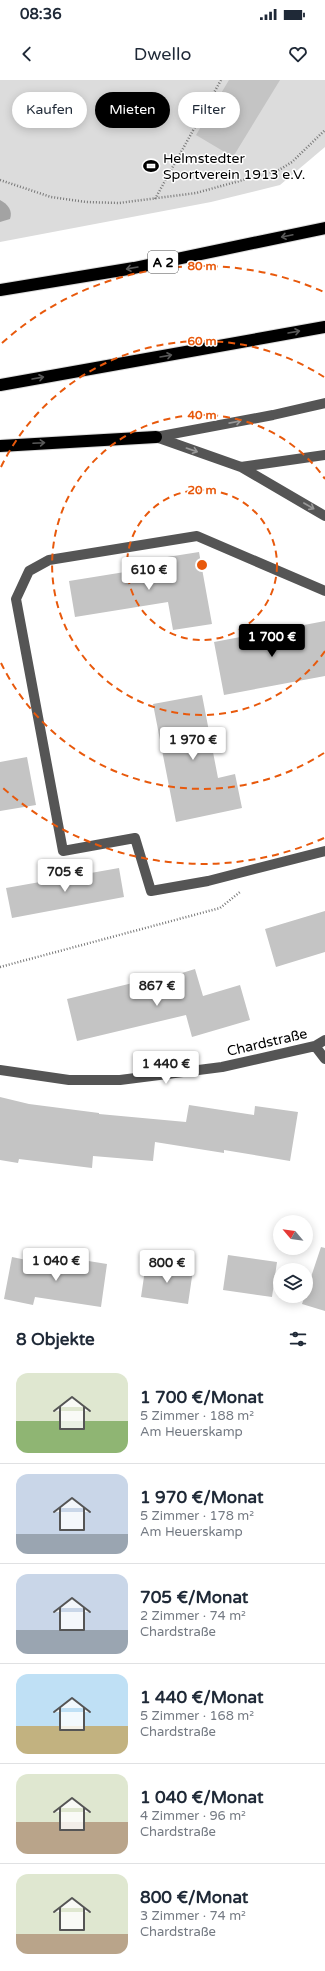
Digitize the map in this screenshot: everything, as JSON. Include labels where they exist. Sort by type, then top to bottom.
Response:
[{"type":"highway","name":"A 2","points":[[0,290],[134,268],[325,228]]},
{"type":"highway","points":[[0,385],[325,327]]},
{"type":"highway","points":[[0,446],[156,437]]},
{"type":"street","points":[[156,437],[273,415],[325,402]]},
{"type":"street","points":[[156,437],[241,467],[325,516]]},
{"type":"street","points":[[241,467],[325,455]]},
{"type":"street","points":[[325,591],[196,536],[49,560],[29,571],[16,599],[63,850],[134,838],[151,891],[208,881],[325,851]]},
{"type":"street","name":"Chardstraße","points":[[0,1070],[69,1080],[120,1080],[222,1067],[315,1046],[325,1040]]},
{"type":"street","points":[[315,1046],[325,1059]]},
{"type":"path","points":[[155,199],[221,80]]},
{"type":"path","points":[[0,180],[51,197],[86,202],[119,203],[196,193],[279,170],[292,162],[325,130]]},
{"type":"path","points":[[0,967],[220,908],[244,889]]},
{"type":"shaded area","name":"Helmstedter Sportverein 1913 e.V.","points":[[0,80],[325,80],[325,147],[280,185],[211,202],[0,242]]},
{"type":"shaded area","points":[[0,200],[7,206],[11,216],[10,219],[0,222]]},
{"type":"building","points":[[229,80],[280,80],[233,157],[196,135],[200,128],[240,128],[240,92],[222,92]]},
{"type":"building","points":[[199,552],[212,624],[173,630],[168,602],[75,617],[69,581],[162,566],[161,558]]},
{"type":"building","points":[[325,621],[325,676],[224,695],[214,642]]},
{"type":"building","points":[[202,695],[218,778],[235,774],[242,808],[176,822],[153,704]]},
{"type":"building","points":[[27,757],[36,805],[0,811],[0,762]]},
{"type":"building","points":[[119,868],[124,897],[12,918],[6,888]]},
{"type":"building","points":[[325,911],[325,952],[276,967],[265,929]]},
{"type":"building","points":[[195,969],[203,996],[240,985],[250,1020],[192,1037],[186,1015],[77,1041],[67,999],[149,979],[149,983]]},
{"type":"building","points":[[0,1097],[29,1104],[99,1114],[186,1122],[189,1105],[254,1115],[255,1106],[298,1112],[290,1161],[224,1150],[224,1153],[155,1142],[153,1161],[93,1156],[92,1168],[19,1159],[18,1163],[0,1160]]},
{"type":"building","points":[[321,1247],[325,1248],[325,1311],[302,1304],[313,1303],[313,1271]]},
{"type":"building","points":[[228,1255],[277,1262],[273,1263],[272,1297],[223,1290]]},
{"type":"building","points":[[12,1257],[74,1270],[76,1259],[107,1264],[101,1307],[35,1297],[33,1305],[4,1299]]},
{"type":"building","points":[[146,1263],[193,1270],[188,1304],[141,1297]]},
{"type":"place","name":"Helmstedter Sportverein 1913 e.V.","points":[[151,166]]}]
